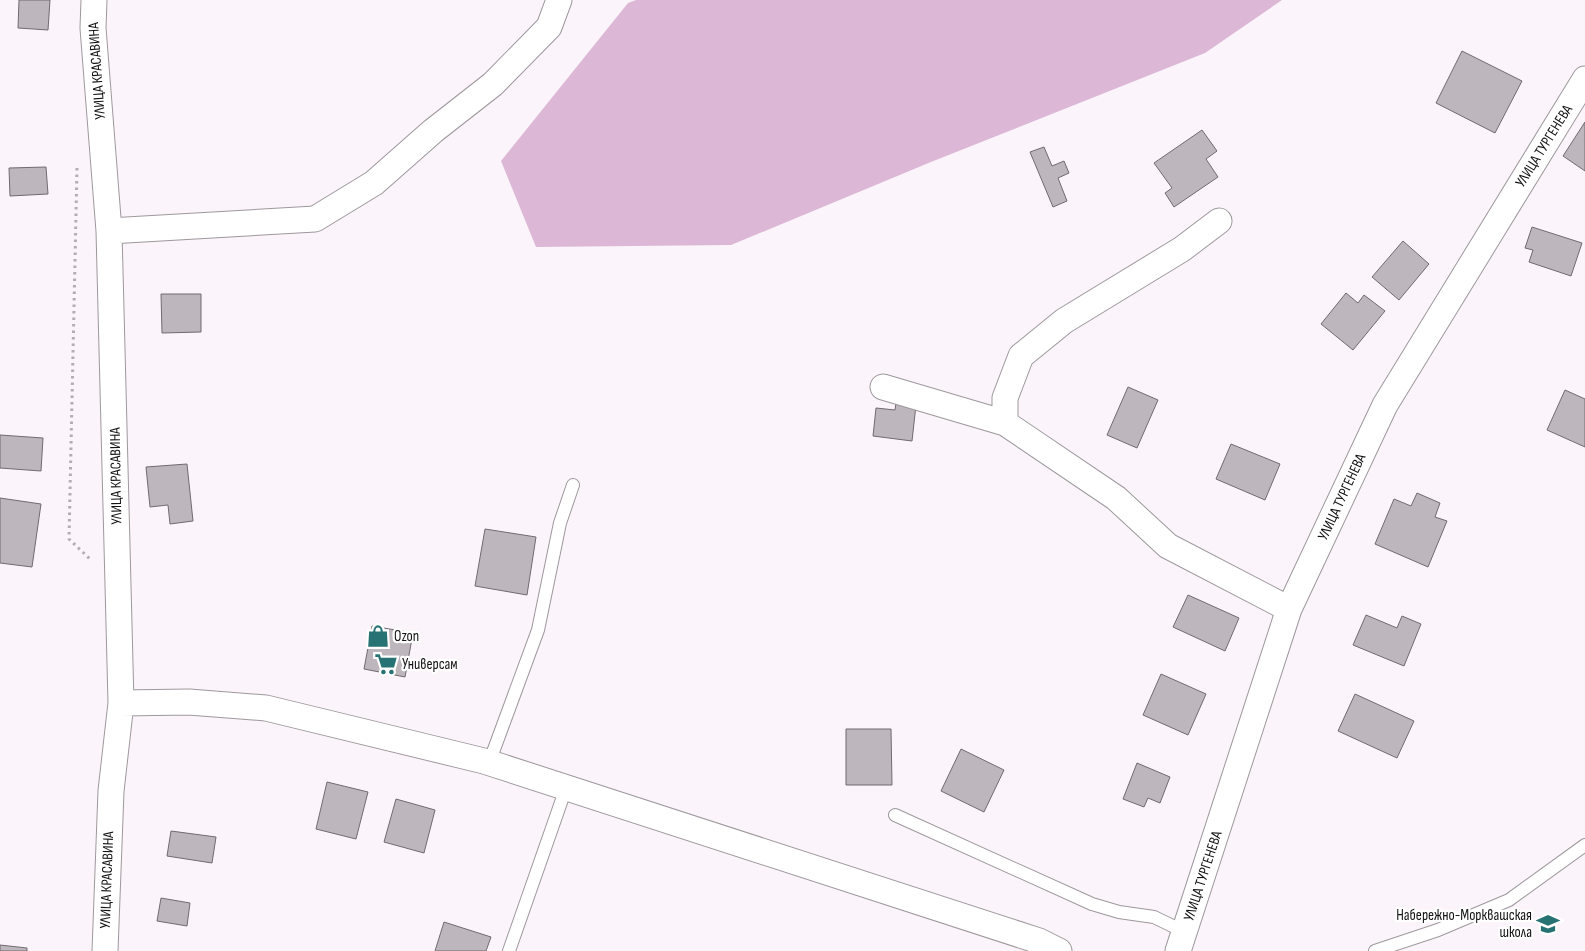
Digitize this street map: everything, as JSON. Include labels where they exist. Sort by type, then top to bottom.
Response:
[{"type":"street","name":"УЛИЦА КРАСАВИНА","points":[[94,0],[93,28],[109,232],[121,703],[110,791],[105,951]]},
{"type":"street","points":[[109,232],[315,219],[374,183],[433,131],[493,84],[549,27],[559,0]]},
{"type":"street","name":"УЛИЦА ТУРГЕНЕВА","points":[[1181,941],[1289,609],[1385,405],[1585,80]]},
{"type":"street","points":[[1005,423],[1005,398],[1021,356],[1064,321],[1182,249],[1219,221]]},
{"type":"street","points":[[883,387],[1005,423],[1116,498],[1168,546],[1289,609]]},
{"type":"street","points":[[121,703],[189,702],[266,708],[489,763],[1030,938],[1058,951]]},
{"type":"lane","points":[[489,763],[538,630],[560,523],[574,485]]},
{"type":"lane","points":[[509,951],[566,788]]},
{"type":"lane","points":[[895,815],[1092,904],[1119,912],[1154,918],[1181,941]]},
{"type":"lane","points":[[1382,950],[1438,930],[1509,900],[1585,845]]},
{"type":"path","points":[[77,162],[69,539],[118,585]]},
{"type":"shaded area","points":[[636,0],[1282,0],[1205,53],[931,162],[731,245],[536,247],[501,161],[628,3]]},
{"type":"building","points":[[19,0],[50,0],[48,30],[18,28]]},
{"type":"building","points":[[1462,51],[1522,81],[1495,133],[1436,103]]},
{"type":"building","points":[[1585,122],[1585,171],[1563,156]]},
{"type":"building","points":[[1202,130],[1217,151],[1206,159],[1218,177],[1174,207],[1165,193],[1172,188],[1154,163]]},
{"type":"building","points":[[1044,147],[1052,166],[1064,161],[1069,173],[1058,178],[1067,201],[1053,207],[1030,152]]},
{"type":"building","points":[[46,167],[48,194],[10,196],[9,168]]},
{"type":"building","points":[[1532,227],[1582,243],[1571,276],[1529,262],[1533,250],[1525,248]]},
{"type":"building","points":[[1403,241],[1429,264],[1399,300],[1372,277]]},
{"type":"building","points":[[1346,293],[1358,303],[1364,295],[1385,311],[1353,350],[1321,324]]},
{"type":"building","points":[[161,294],[201,294],[201,332],[162,333]]},
{"type":"building","points":[[1128,387],[1158,400],[1137,448],[1107,435]]},
{"type":"building","points":[[1565,390],[1585,399],[1585,447],[1547,430]]},
{"type":"building","points":[[896,403],[916,405],[912,441],[873,436],[876,408],[895,410]]},
{"type":"building","points":[[0,435],[43,438],[41,471],[0,468]]},
{"type":"building","points":[[1231,444],[1280,464],[1265,500],[1216,479]]},
{"type":"building","points":[[187,464],[193,521],[170,524],[168,505],[150,507],[146,467]]},
{"type":"building","points":[[1417,493],[1440,503],[1435,517],[1447,521],[1428,567],[1375,544],[1394,499],[1411,506]]},
{"type":"building","points":[[0,498],[41,504],[32,567],[0,563]]},
{"type":"building","points":[[485,529],[536,537],[527,595],[475,586]]},
{"type":"building","points":[[1188,595],[1239,618],[1225,651],[1173,627]]},
{"type":"building","points":[[1366,615],[1397,628],[1402,616],[1421,624],[1404,666],[1353,645]]},
{"type":"building","points":[[372,626],[413,633],[405,677],[364,669]]},
{"type":"building","points":[[1161,674],[1206,694],[1188,735],[1143,715]]},
{"type":"building","points":[[1355,694],[1414,721],[1397,758],[1338,731]]},
{"type":"building","points":[[846,729],[891,729],[892,785],[846,785]]},
{"type":"building","points":[[961,749],[1004,770],[984,812],[941,791]]},
{"type":"building","points":[[1137,763],[1170,777],[1160,803],[1148,798],[1144,807],[1123,799]]},
{"type":"building","points":[[327,782],[368,792],[356,839],[316,829]]},
{"type":"building","points":[[396,799],[435,810],[424,853],[384,842]]},
{"type":"building","points":[[171,831],[216,837],[212,863],[167,856]]},
{"type":"building","points":[[161,898],[190,903],[187,926],[157,921]]},
{"type":"building","points":[[444,922],[491,937],[486,951],[435,951]]},
{"type":"building","points":[[0,945],[27,948],[27,951],[0,951]]},
{"type":"place","name":"Ozon","points":[[378,636]]},
{"type":"place","name":"Универсам","points":[[386,664]]},
{"type":"place","name":"Набережно-Морквашская школа","points":[[1548,924]]}]
